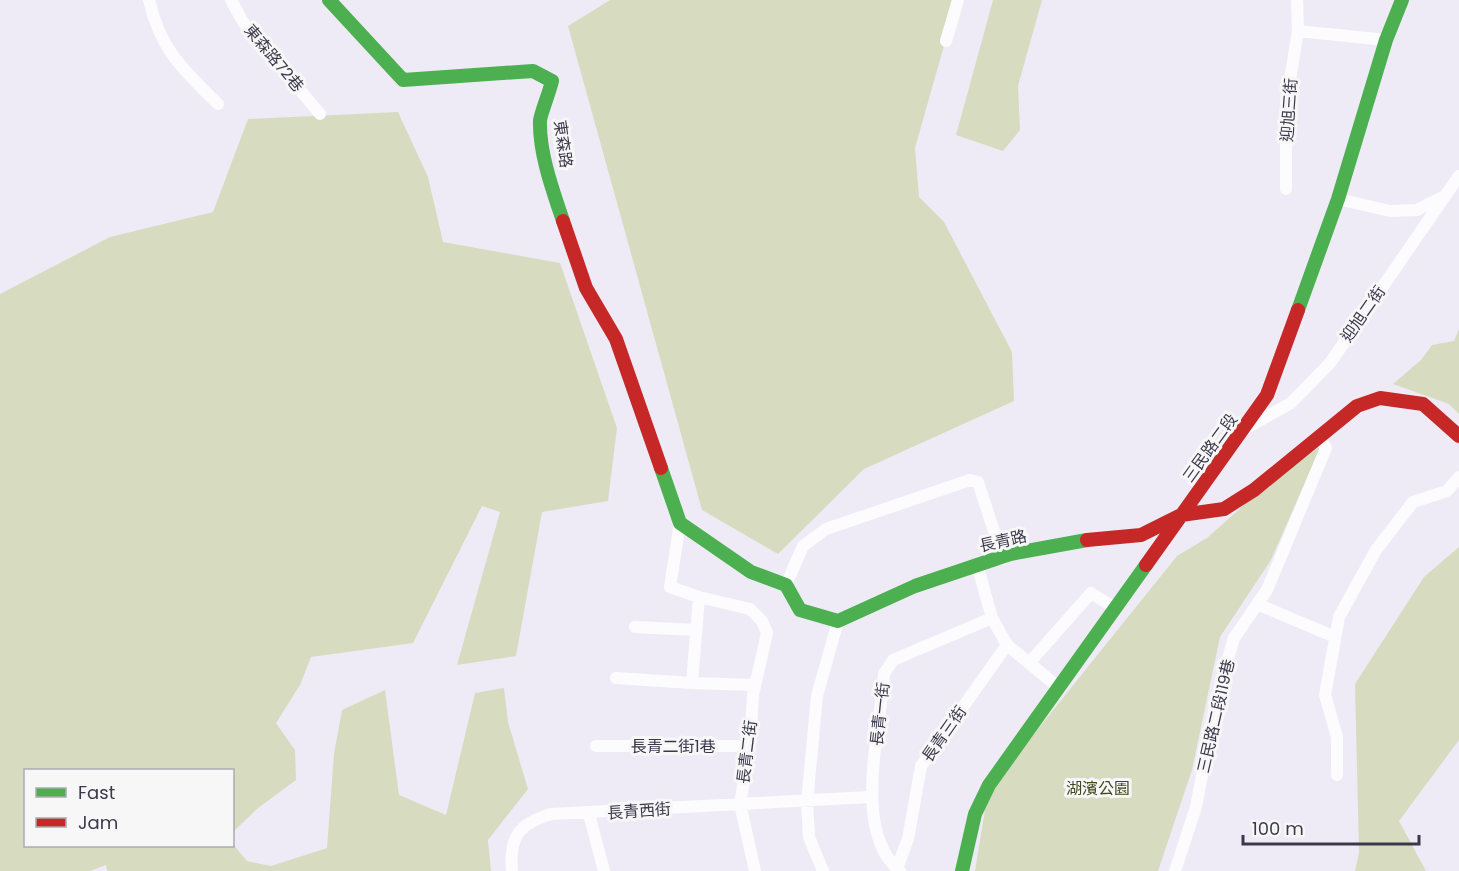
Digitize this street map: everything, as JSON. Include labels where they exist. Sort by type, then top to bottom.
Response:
[{"type":"street","points":[[149,0],[153,18],[175,61],[218,104]]},
{"type":"street","name":"東森路72巷","points":[[231,0],[243,22],[320,114]]},
{"type":"street","name":"東森路","points":[[328,0],[403,80],[532,71],[552,81],[548,102],[540,119],[545,156],[559,209],[586,288],[616,339],[680,523]]},
{"type":"street","points":[[946,41],[958,0]]},
{"type":"street","name":"迎旭三街","points":[[1286,189],[1286,104],[1298,31],[1297,0]]},
{"type":"street","name":"三民路二段","points":[[962,871],[975,814],[989,785],[1057,686],[1267,395],[1338,199],[1386,40],[1402,0]]},
{"type":"street","points":[[1298,31],[1386,40]]},
{"type":"street","name":"迎旭二街","points":[[1245,428],[1291,403],[1330,363],[1459,176]]},
{"type":"street","points":[[1338,199],[1390,211],[1417,210],[1446,195]]},
{"type":"street","points":[[1181,515],[1224,509],[1254,490],[1357,406],[1380,398],[1423,404],[1459,436]]},
{"type":"street","name":"三民路二段119巷","points":[[1174,871],[1196,807],[1217,696],[1234,638],[1267,590],[1326,448],[1319,437]]},
{"type":"street","points":[[1337,775],[1337,737],[1325,694],[1339,617],[1354,585],[1376,550],[1413,502],[1447,491],[1459,477]]},
{"type":"street","points":[[786,585],[803,546],[825,529],[970,480],[978,482],[1003,559]]},
{"type":"street","name":"長青路","points":[[838,621],[915,586],[977,564],[1098,538],[1141,535],[1181,515]]},
{"type":"street","points":[[692,683],[699,597],[670,587],[680,523],[751,572],[786,585],[800,610],[838,621],[817,696],[807,801],[809,837],[823,871]]},
{"type":"street","points":[[977,564],[992,618],[1007,645],[1057,686]]},
{"type":"street","points":[[1029,663],[1091,593],[1115,608]]},
{"type":"street","name":"長青二街","points":[[699,597],[750,609],[762,621],[767,633],[755,685],[750,746],[740,804],[754,871]]},
{"type":"street","points":[[1257,604],[1335,637]]},
{"type":"street","name":"長青一街","points":[[898,869],[879,838],[870,797],[884,674],[893,660],[992,618]]},
{"type":"street","points":[[634,627],[696,630]]},
{"type":"street","name":"長青三街","points":[[898,869],[908,838],[921,766],[1007,645]]},
{"type":"street","points":[[616,678],[755,685]]},
{"type":"street","name":"長青二街1巷","points":[[596,746],[750,746]]},
{"type":"street","name":"長青西街","points":[[512,871],[510,852],[519,831],[530,821],[551,814],[589,814],[870,797]]},
{"type":"street","points":[[589,814],[604,871]]},
{"type":"green space","points":[[610,0],[957,0],[915,148],[919,197],[944,222],[1012,352],[1014,401],[864,469],[778,554],[702,510],[568,26]]},
{"type":"green space","points":[[993,0],[1042,0],[1018,86],[1020,130],[1003,151],[956,135]]},
{"type":"green space","points":[[398,112],[428,177],[443,242],[560,263],[617,428],[608,501],[542,512],[516,656],[457,665],[500,512],[482,506],[413,643],[311,657],[300,685],[276,723],[295,750],[296,780],[258,808],[234,831],[234,769],[24,769],[24,847],[234,845],[247,861],[271,866],[327,848],[334,754],[342,710],[385,690],[399,795],[446,815],[475,693],[504,688],[508,722],[528,789],[488,840],[491,871],[107,871],[106,865],[90,871],[0,871],[0,294],[110,237],[213,212],[248,119]]},
{"type":"green space","points":[[1459,329],[1459,414],[1449,404],[1393,384],[1421,360],[1432,345],[1454,341]]},
{"type":"green space","name":"湖濱公園","points":[[1321,446],[1271,560],[1220,637],[1192,770],[1158,871],[975,871],[988,791],[1177,556],[1207,538],[1264,487]]},
{"type":"green space","points":[[1459,547],[1459,740],[1399,821],[1426,871],[1355,871],[1359,853],[1355,684],[1424,577]]},
{"type":"traffic: fast","points":[[329,0],[403,80],[533,71],[552,81],[540,118],[540,133],[547,172],[563,221]]},
{"type":"traffic: fast","points":[[1298,310],[1338,199],[1386,40],[1402,0]]},
{"type":"traffic: fast","points":[[661,468],[680,523],[751,572],[786,585],[800,610],[838,621],[915,586],[1010,554],[1087,540]]},
{"type":"traffic: fast","points":[[962,871],[975,814],[989,785],[1146,565]]},
{"type":"traffic: jam","points":[[563,221],[586,288],[616,339],[661,468]]},
{"type":"traffic: jam","points":[[1146,565],[1267,395],[1298,310]]},
{"type":"traffic: jam","points":[[1087,540],[1141,535],[1181,515],[1224,509],[1254,490],[1357,406],[1380,398],[1423,404],[1459,436]]}]
